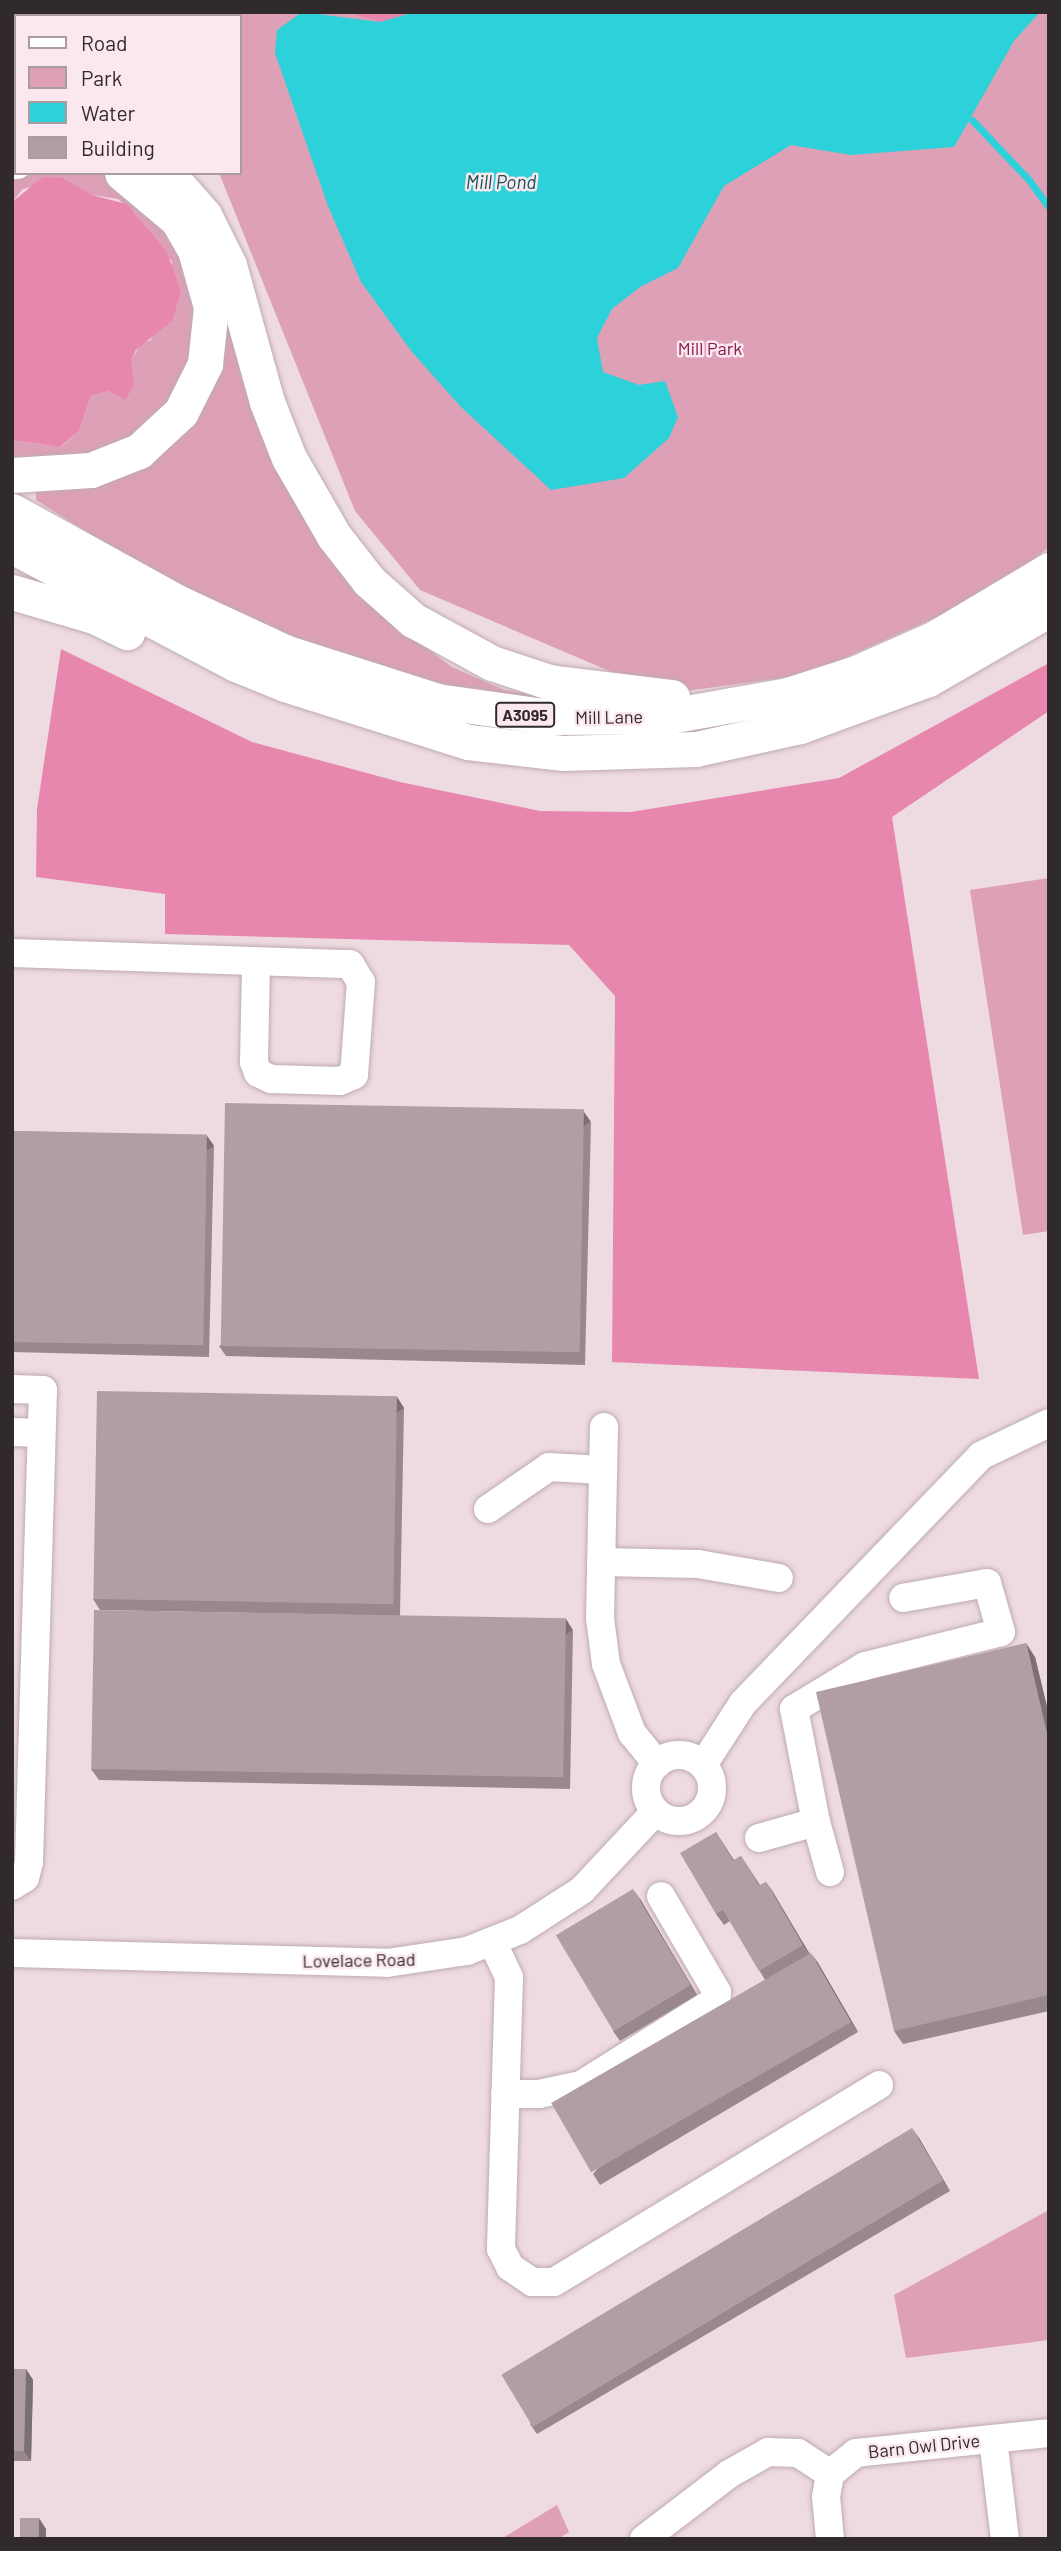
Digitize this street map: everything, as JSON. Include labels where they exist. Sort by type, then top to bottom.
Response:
[{"type":"main road","points":[[12,475],[91,470],[139,451],[181,412],[205,364],[211,307],[195,250],[178,220],[124,175]]},
{"type":"main road","name":"A3095","points":[[169,175],[204,215],[229,265],[267,402],[298,476],[334,536],[389,601],[413,620],[492,663],[549,682],[636,695],[761,702]]},
{"type":"main road","name":"Mill Lane","points":[[12,511],[175,601],[287,653],[437,701],[512,714],[589,718],[669,716],[761,702],[897,656],[973,619],[1049,570]]},
{"type":"main road","name":"Mill Lane","points":[[12,546],[236,664],[468,742],[537,751],[630,754],[696,749],[751,738],[848,711],[929,679],[1049,609]]},
{"type":"main road","name":"A3095","points":[[12,592],[94,616],[249,687],[384,731],[468,742]]},
{"type":"street","points":[[12,953],[256,964],[344,963],[355,968],[361,982],[354,1075],[340,1082],[271,1079],[258,1073],[254,1062],[256,964]]},
{"type":"street","points":[[12,1389],[43,1390],[41,1433],[23,1577],[29,1862],[25,1878],[12,1886]]},
{"type":"street","points":[[704,1765],[743,1703],[982,1455],[1049,1423]]},
{"type":"street","points":[[604,1427],[600,1618],[606,1664],[632,1732],[657,1763]]},
{"type":"street","points":[[12,1432],[41,1433]]},
{"type":"street","points":[[488,1509],[549,1467],[602,1469]]},
{"type":"street","points":[[601,1562],[698,1564],[779,1578]]},
{"type":"street","points":[[830,1872],[816,1822],[794,1709],[865,1666],[1000,1632],[987,1583],[903,1598]]},
{"type":"street","points":[[680,1755],[704,1765],[712,1782],[717,1814],[681,1822],[655,1812],[646,1793],[657,1763],[680,1755]]},
{"type":"street","name":"Lovelace Road","points":[[12,1953],[79,1967],[341,1974],[434,1958],[493,1943],[582,1890],[655,1812]]},
{"type":"street","points":[[758,1838],[816,1822]]},
{"type":"street","points":[[505,2094],[539,2094],[581,2085],[711,2007],[717,1992],[661,1896]]},
{"type":"street","points":[[493,1943],[509,1977],[501,2249],[510,2267],[531,2282],[554,2282],[879,2085]]},
{"type":"street","name":"Barn Owl Drive","points":[[830,2474],[856,2453],[1049,2432]]},
{"type":"street","points":[[993,2439],[1005,2539]]},
{"type":"street","points":[[654,2536],[729,2474],[768,2452],[799,2453],[830,2474],[826,2497],[830,2539]]},
{"type":"green space","name":"Mill Park","points":[[12,12],[1049,12],[1049,547],[993,592],[806,675],[663,694],[420,590],[355,511],[220,175],[242,175],[242,14],[14,14],[12,111]]},
{"type":"green space","points":[[12,167],[14,175],[108,175],[144,197],[197,285],[194,357],[157,420],[102,457],[12,465],[12,440],[61,447],[79,431],[91,396],[108,391],[125,399],[131,360],[141,344],[151,340],[172,262],[135,213],[118,199],[92,195],[63,179],[23,189],[12,202]]},
{"type":"green space","points":[[148,175],[157,175],[241,327],[387,618],[452,667],[504,690],[544,697],[543,704],[401,679],[190,597],[36,500],[36,492],[104,478],[219,342]]},
{"type":"green space","points":[[1049,878],[1049,1231],[1023,1235],[970,890]]},
{"type":"green space","points":[[1049,2210],[1049,2340],[906,2358],[894,2295]]},
{"type":"green space","points":[[557,2505],[569,2532],[558,2539],[501,2539]]},
{"type":"shaded area","points":[[346,12],[415,12],[380,22]]},
{"type":"shaded area","points":[[43,177],[63,178],[92,195],[127,204],[167,252],[181,292],[172,321],[136,350],[131,360],[134,385],[125,400],[108,391],[91,396],[79,431],[60,447],[12,440],[12,202]]},
{"type":"shaded area","points":[[61,649],[252,742],[400,782],[540,811],[631,812],[839,778],[1049,663],[1049,711],[892,817],[979,1379],[612,1362],[615,996],[569,945],[165,934],[165,894],[36,877],[37,809]]},
{"type":"water","name":"Mill Pond","points":[[302,12],[380,22],[415,12],[1040,12],[1014,41],[954,147],[851,155],[791,145],[724,186],[678,268],[640,287],[612,309],[597,338],[603,372],[639,385],[665,381],[678,417],[669,438],[624,478],[551,490],[461,407],[412,352],[361,282],[328,206],[275,53],[277,30]]},
{"type":"building","points":[[225,1103],[584,1109],[580,1352],[221,1346]]},
{"type":"building","points":[[12,1131],[207,1134],[203,1345],[12,1342]]},
{"type":"building","points":[[97,1391],[397,1396],[393,1604],[93,1599]]},
{"type":"building","points":[[94,1610],[566,1618],[563,1777],[91,1769]]},
{"type":"building","points":[[1026,1643],[1049,1742],[1049,1995],[894,2031],[816,1692]]},
{"type":"building","points":[[716,1832],[733,1861],[741,1856],[759,1886],[766,1882],[803,1945],[759,1971],[723,1910],[716,1914],[680,1853]]},
{"type":"building","points":[[633,1889],[691,1985],[614,2031],[556,1935]]},
{"type":"building","points":[[811,1953],[851,2022],[591,2172],[551,2103]]},
{"type":"building","points":[[912,2128],[943,2180],[533,2427],[501,2375]]},
{"type":"building","points":[[12,2369],[26,2369],[24,2451],[12,2451]]},
{"type":"building","points":[[20,2518],[39,2518],[39,2539],[20,2539]]},
{"type":"waterway","points":[[972,120],[1029,180],[1049,208]]}]
